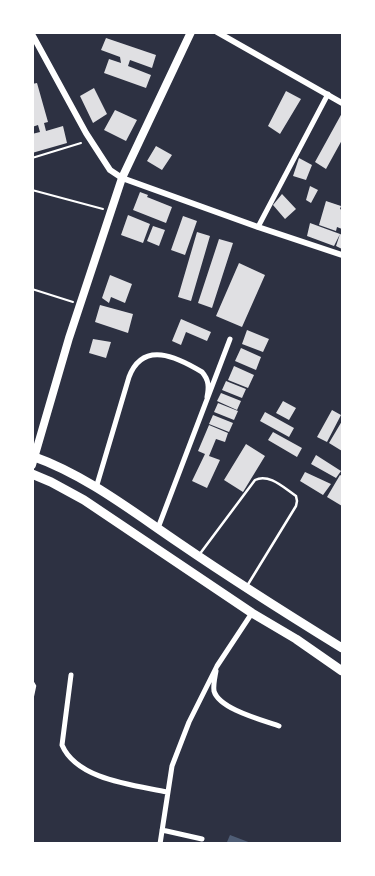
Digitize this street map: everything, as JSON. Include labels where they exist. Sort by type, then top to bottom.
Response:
[{"type":"main road","points":[[191,32],[122,178],[69,338],[33,459],[48,462],[96,488],[246,588],[342,648]]},
{"type":"main road","points":[[32,474],[84,500],[252,613],[296,639],[342,670]]},
{"type":"street","points":[[217,32],[342,102]]},
{"type":"street","points":[[32,34],[63,92],[110,170],[122,178],[342,255]]},
{"type":"street","points":[[258,227],[328,94]]},
{"type":"street","points":[[158,528],[230,339]]},
{"type":"street","points":[[96,488],[129,377],[136,364],[147,356],[161,355],[196,368],[206,376],[209,383],[207,398]]},
{"type":"street","points":[[160,844],[172,766],[189,722],[217,666],[252,613]]},
{"type":"street","points":[[217,666],[214,690],[220,699],[237,710],[279,726]]},
{"type":"street","points":[[71,675],[62,745],[65,753],[76,765],[96,774],[115,781],[167,792]]},
{"type":"street","points":[[162,830],[202,839]]},
{"type":"lane","points":[[199,556],[255,480],[261,477],[267,478],[296,496],[296,506],[246,588]]},
{"type":"lane","points":[[32,681],[35,686],[32,700]]},
{"type":"path","points":[[32,158],[91,140]]},
{"type":"path","points":[[32,190],[111,211]]},
{"type":"path","points":[[32,289],[80,304]]},
{"type":"water","points":[[230,835],[251,843],[227,842]]},
{"type":"building","points":[[106,38],[156,55],[152,68],[130,60],[128,66],[151,75],[146,88],[104,73],[109,59],[121,63],[120,57],[101,50]]},
{"type":"building","points":[[37,83],[48,122],[44,123],[46,131],[63,126],[67,143],[32,153],[32,134],[40,132],[38,125],[32,127],[32,84]]},
{"type":"building","points":[[94,88],[107,114],[93,123],[80,96]]},
{"type":"building","points":[[286,91],[301,99],[280,134],[268,126]]},
{"type":"building","points":[[115,110],[137,120],[126,141],[104,130]]},
{"type":"building","points":[[342,113],[342,140],[326,169],[315,162]]},
{"type":"building","points":[[156,146],[172,155],[162,170],[147,161]]},
{"type":"building","points":[[299,158],[312,165],[306,180],[293,176]]},
{"type":"building","points":[[310,186],[318,190],[311,203],[306,200]]},
{"type":"building","points":[[140,192],[148,195],[147,197],[172,207],[166,223],[133,210]]},
{"type":"building","points":[[282,194],[296,209],[285,219],[273,205]]},
{"type":"building","points":[[326,201],[341,206],[342,229],[337,227],[336,231],[319,225]]},
{"type":"building","points":[[128,215],[150,224],[143,243],[121,235]]},
{"type":"building","points":[[183,216],[197,221],[185,255],[171,250]]},
{"type":"building","points":[[310,223],[340,234],[334,246],[307,236]]},
{"type":"building","points":[[153,226],[165,230],[159,246],[147,241]]},
{"type":"building","points":[[197,232],[210,236],[191,301],[178,297]]},
{"type":"building","points":[[340,234],[342,235],[342,249],[336,246]]},
{"type":"building","points":[[219,239],[233,243],[212,308],[198,303]]},
{"type":"building","points":[[239,263],[265,275],[242,327],[216,316]]},
{"type":"building","points":[[110,275],[132,284],[125,303],[111,297],[109,303],[102,298]]},
{"type":"building","points":[[100,305],[133,314],[128,333],[95,322]]},
{"type":"building","points":[[181,319],[211,332],[207,341],[186,332],[181,345],[172,341]]},
{"type":"building","points":[[247,330],[269,339],[263,352],[242,344]]},
{"type":"building","points":[[93,339],[111,342],[106,358],[89,353]]},
{"type":"building","points":[[241,348],[261,357],[256,370],[235,361]]},
{"type":"building","points":[[234,366],[254,375],[248,388],[228,380]]},
{"type":"building","points":[[226,381],[246,389],[242,398],[222,390]]},
{"type":"building","points":[[221,393],[241,401],[237,410],[217,401]]},
{"type":"building","points":[[283,401],[296,408],[289,420],[276,413]]},
{"type":"building","points":[[218,403],[238,411],[234,420],[214,412]]},
{"type":"building","points":[[332,410],[341,415],[327,442],[317,437]]},
{"type":"building","points":[[265,412],[294,428],[289,437],[260,421]]},
{"type":"building","points":[[213,415],[233,423],[229,432],[209,424]]},
{"type":"building","points":[[342,421],[342,451],[329,443]]},
{"type":"building","points":[[209,425],[228,433],[225,442],[216,439],[209,456],[220,460],[207,488],[192,481],[205,454],[198,451]]},
{"type":"building","points":[[273,432],[302,448],[297,457],[268,440]]},
{"type":"building","points":[[246,444],[265,456],[243,492],[224,480]]},
{"type":"building","points":[[316,455],[341,471],[336,478],[311,464]]},
{"type":"building","points":[[305,472],[331,484],[323,495],[300,481]]},
{"type":"building","points":[[340,475],[342,476],[342,506],[327,497]]}]
